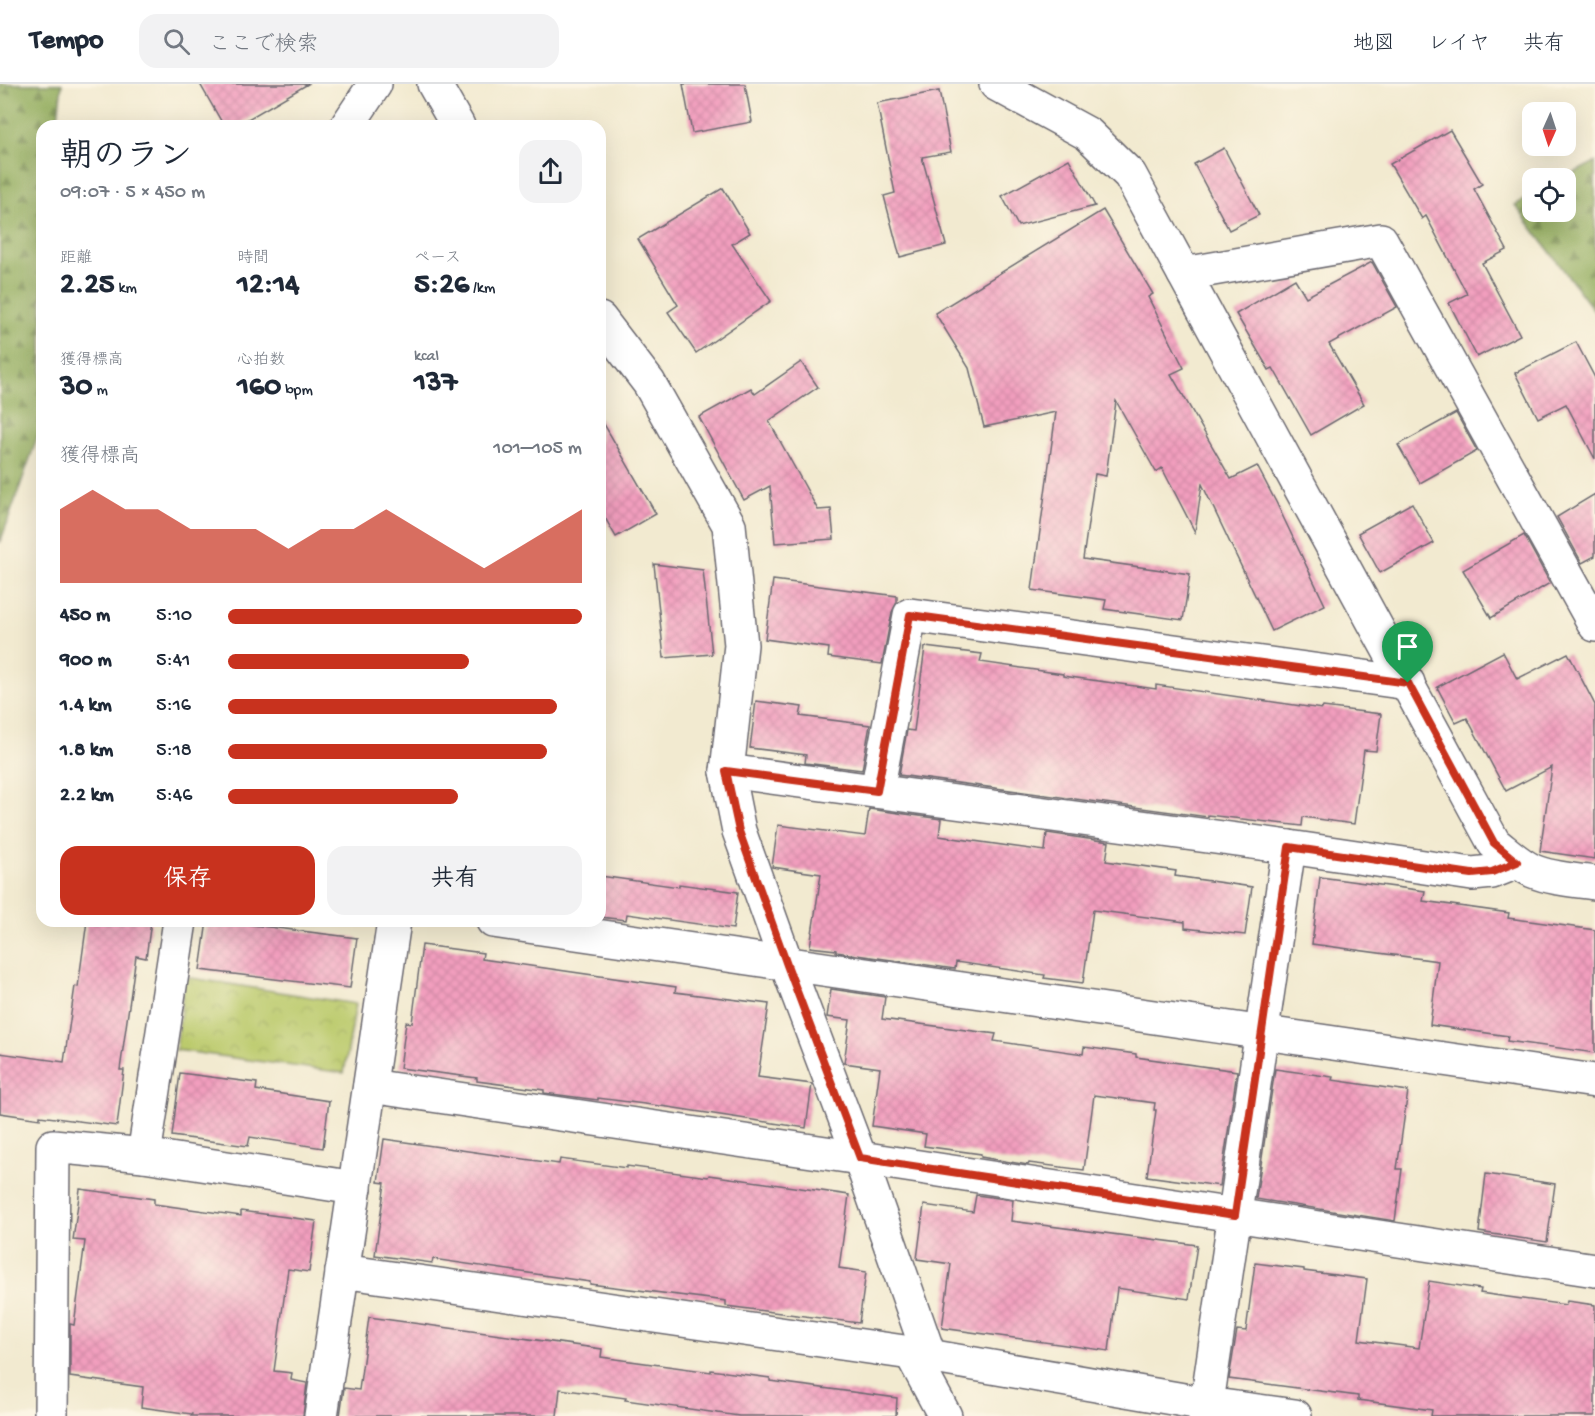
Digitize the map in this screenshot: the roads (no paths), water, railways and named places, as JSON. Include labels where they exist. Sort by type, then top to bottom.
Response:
[{"type":"street","points":[[351,120],[375,84]]},
{"type":"street","points":[[434,84],[455,120]]},
{"type":"street","points":[[996,84],[1088,134],[1130,175],[1494,843],[1517,862],[1534,871],[1559,878],[1595,883]]},
{"type":"street","points":[[1184,274],[1381,240],[1595,625]]},
{"type":"street","points":[[606,327],[649,383],[729,525],[741,645],[726,771],[739,831],[860,1158],[920,1354],[945,1416]]},
{"type":"street","points":[[877,791],[910,615],[1408,683]]},
{"type":"street","points":[[726,771],[1472,874],[1492,872],[1517,862]]},
{"type":"street","points":[[1206,1410],[1289,847]]},
{"type":"street","points":[[144,1155],[179,927]]},
{"type":"street","points":[[321,1416],[393,927]]},
{"type":"street","points":[[533,927],[1595,1081]]},
{"type":"street","points":[[370,1086],[1595,1270]]},
{"type":"street","points":[[58,1415],[53,1146],[144,1155],[355,1188]]},
{"type":"street","points":[[342,1271],[920,1354],[1206,1410],[1295,1416]]}]
